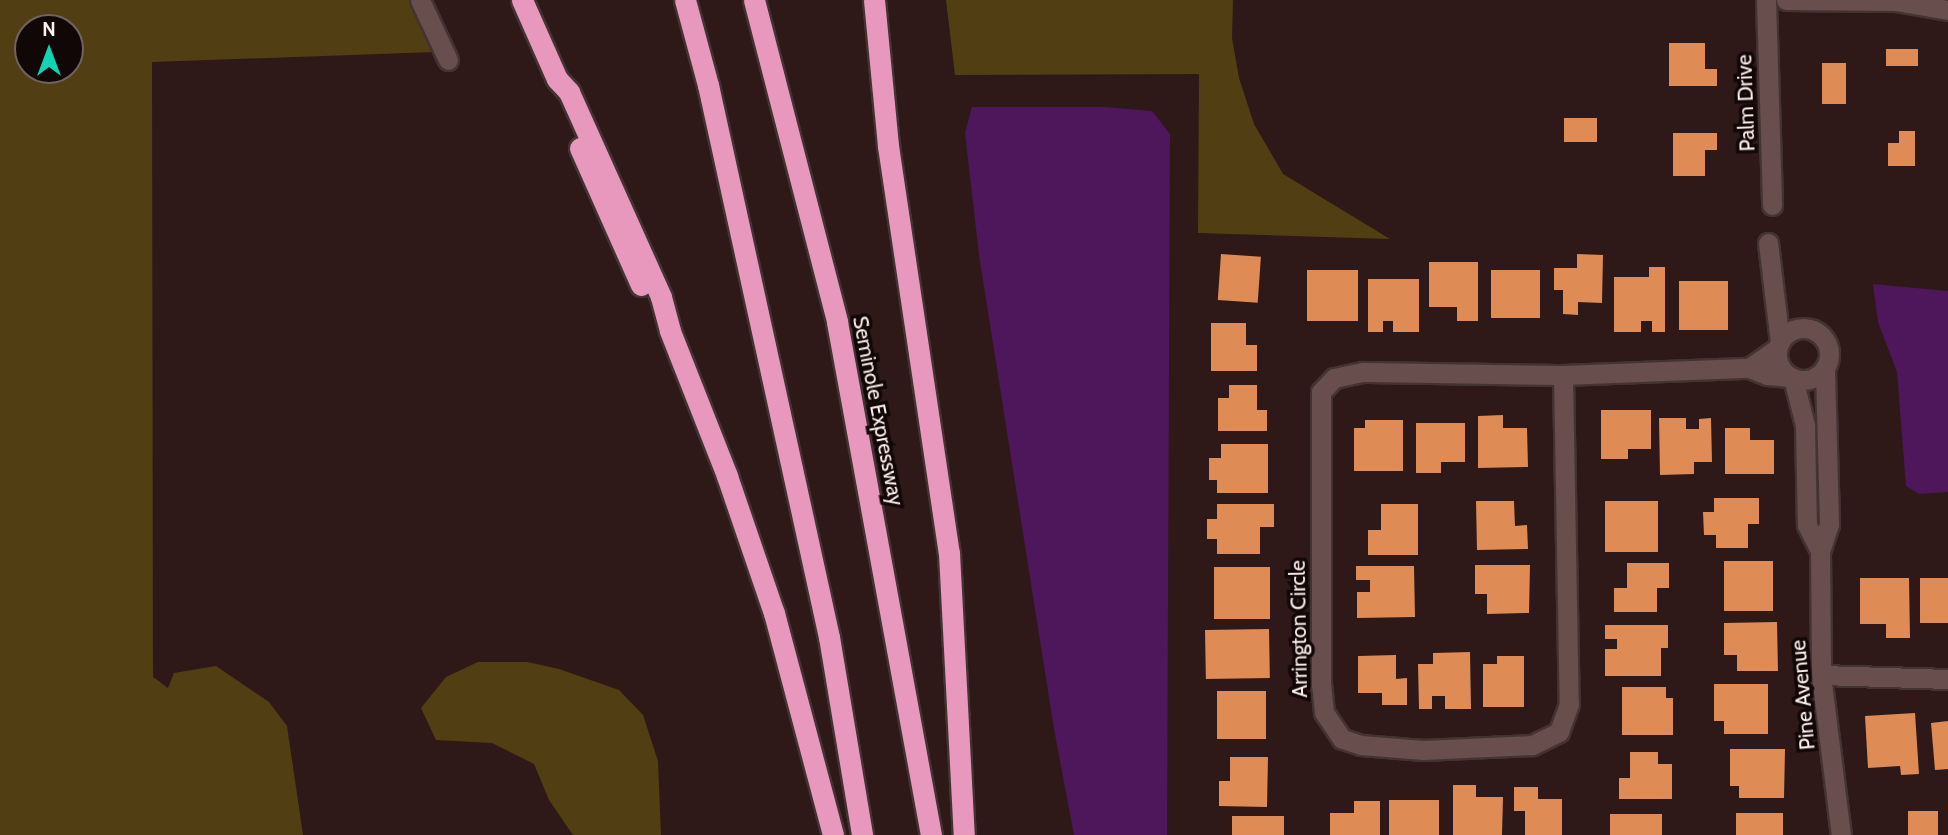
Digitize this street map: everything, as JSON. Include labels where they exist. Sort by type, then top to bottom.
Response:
[{"type":"highway","points":[[522,0],[557,79],[557,94],[592,177],[648,300],[670,331],[727,476],[774,613],[834,835]]},
{"type":"highway","points":[[685,0],[708,85],[829,638],[862,835]]},
{"type":"highway","name":"Seminole Expressway","points":[[754,0],[837,322],[931,835]]},
{"type":"highway","points":[[874,0],[888,146],[949,553],[964,835]]},
{"type":"street","points":[[420,0],[448,60]]},
{"type":"street","name":"Palm Drive","points":[[1766,0],[1772,205]]},
{"type":"street","points":[[1786,0],[1895,1],[1948,10]]},
{"type":"street","name":"Pine Avenue","points":[[1768,243],[1779,345],[1778,362],[1792,378],[1805,425],[1807,525],[1819,551]]},
{"type":"street","name":"Pine Avenue","points":[[1779,345],[1794,330],[1803,328],[1819,334],[1825,340],[1830,355],[1825,370],[1829,524],[1819,551],[1821,675],[1841,835]]},
{"type":"street","points":[[1749,368],[1779,345]]},
{"type":"street","name":"Arrington Circle","points":[[1563,375],[1569,704],[1559,732],[1532,745],[1423,750],[1361,745],[1342,739],[1324,712],[1321,685],[1321,392],[1334,378],[1362,372],[1563,375],[1749,368],[1767,375],[1792,378]]},
{"type":"street","points":[[1792,378],[1809,380],[1825,370]]},
{"type":"street","points":[[1821,675],[1948,679]]},
{"type":"shaded area","points":[[0,0],[410,0],[435,52],[152,62],[153,677],[168,688],[174,673],[216,666],[269,702],[287,726],[303,835],[0,835]]},
{"type":"shaded area","points":[[946,0],[1233,0],[1232,38],[1239,78],[1254,124],[1283,174],[1390,239],[1198,233],[1199,74],[955,75]]},
{"type":"shaded area","points":[[972,107],[1104,107],[1152,111],[1170,134],[1167,835],[1074,835],[1054,729],[979,255],[965,133]]},
{"type":"shaded area","points":[[1873,284],[1948,291],[1948,492],[1919,494],[1906,486],[1897,372],[1878,322]]},
{"type":"shaded area","points":[[478,662],[527,662],[559,669],[619,690],[643,715],[658,761],[661,835],[573,835],[549,800],[534,764],[492,743],[436,740],[421,708],[446,677]]},
{"type":"building","points":[[1669,43],[1705,43],[1705,69],[1717,69],[1717,86],[1669,86]]},
{"type":"building","points":[[1886,49],[1918,49],[1918,66],[1886,66]]},
{"type":"building","points":[[1822,63],[1846,63],[1846,104],[1822,104]]},
{"type":"building","points":[[1564,118],[1597,118],[1597,142],[1564,142]]},
{"type":"building","points":[[1899,131],[1915,131],[1915,166],[1888,166],[1888,143],[1899,143]]},
{"type":"building","points":[[1673,133],[1717,133],[1717,150],[1705,150],[1705,176],[1673,176]]},
{"type":"building","points":[[1221,254],[1261,257],[1258,303],[1218,300]]},
{"type":"building","points":[[1577,254],[1603,255],[1602,303],[1578,302],[1578,315],[1563,314],[1563,290],[1554,290],[1554,268],[1577,268]]},
{"type":"building","points":[[1429,262],[1478,262],[1478,321],[1457,321],[1457,307],[1429,307]]},
{"type":"building","points":[[1649,267],[1665,267],[1665,332],[1652,332],[1652,321],[1641,321],[1641,332],[1614,332],[1614,277],[1649,277]]},
{"type":"building","points":[[1307,270],[1358,270],[1358,321],[1307,321]]},
{"type":"building","points":[[1491,270],[1540,270],[1540,318],[1491,318]]},
{"type":"building","points":[[1368,279],[1419,279],[1419,332],[1393,332],[1393,321],[1383,321],[1383,332],[1368,332]]},
{"type":"building","points":[[1679,281],[1728,281],[1728,330],[1679,330]]},
{"type":"building","points":[[1211,323],[1246,323],[1246,345],[1257,345],[1257,371],[1211,371]]},
{"type":"building","points":[[1229,385],[1257,385],[1257,410],[1267,410],[1267,431],[1218,431],[1218,398],[1229,398]]},
{"type":"building","points":[[1601,410],[1651,410],[1651,449],[1628,449],[1628,459],[1601,459]]},
{"type":"building","points":[[1503,415],[1503,428],[1527,428],[1528,467],[1478,468],[1478,416]]},
{"type":"building","points":[[1659,418],[1686,418],[1686,429],[1699,429],[1699,419],[1711,418],[1712,462],[1694,462],[1694,474],[1660,475]]},
{"type":"building","points":[[1365,420],[1403,420],[1403,471],[1354,471],[1354,428],[1365,428]]},
{"type":"building","points":[[1416,423],[1465,423],[1465,462],[1441,462],[1441,473],[1416,473]]},
{"type":"building","points":[[1725,428],[1750,428],[1750,440],[1774,440],[1774,474],[1725,474]]},
{"type":"building","points":[[1221,444],[1268,444],[1268,493],[1217,493],[1217,480],[1209,480],[1209,458],[1221,458]]},
{"type":"building","points":[[1714,498],[1759,498],[1759,524],[1748,524],[1748,548],[1716,548],[1716,535],[1704,535],[1703,512],[1714,512]]},
{"type":"building","points":[[1476,501],[1514,501],[1515,526],[1527,525],[1528,549],[1477,550]]},
{"type":"building","points":[[1605,501],[1658,501],[1658,552],[1605,552]]},
{"type":"building","points":[[1217,504],[1274,504],[1274,527],[1260,527],[1260,554],[1217,554],[1217,539],[1207,539],[1207,519],[1217,519]]},
{"type":"building","points":[[1381,504],[1418,504],[1418,555],[1368,555],[1368,530],[1381,530]]},
{"type":"building","points":[[1724,561],[1773,561],[1773,611],[1724,611]]},
{"type":"building","points":[[1627,563],[1669,563],[1669,588],[1657,588],[1657,612],[1614,612],[1614,588],[1627,588]]},
{"type":"building","points":[[1475,565],[1530,565],[1529,613],[1487,614],[1487,594],[1475,594]]},
{"type":"building","points":[[1356,566],[1414,566],[1415,617],[1357,618],[1357,592],[1370,592],[1370,580],[1356,580]]},
{"type":"building","points":[[1214,567],[1270,567],[1270,619],[1214,619]]},
{"type":"building","points":[[1860,578],[1909,578],[1910,638],[1886,638],[1886,624],[1860,624]]},
{"type":"building","points":[[1920,578],[1948,578],[1948,623],[1920,623]]},
{"type":"building","points":[[1777,622],[1778,671],[1737,671],[1737,655],[1724,655],[1724,623]]},
{"type":"building","points":[[1605,625],[1668,625],[1668,648],[1661,648],[1661,676],[1605,676],[1605,649],[1617,649],[1617,639],[1605,639]]},
{"type":"building","points":[[1269,629],[1270,678],[1206,679],[1205,630]]},
{"type":"building","points":[[1470,652],[1471,709],[1445,709],[1445,696],[1432,696],[1432,709],[1419,709],[1418,664],[1433,664],[1433,653]]},
{"type":"building","points":[[1396,655],[1396,679],[1407,678],[1407,705],[1382,705],[1382,693],[1358,693],[1358,656]]},
{"type":"building","points":[[1497,656],[1524,656],[1524,707],[1483,707],[1483,664],[1497,664]]},
{"type":"building","points":[[1714,684],[1768,684],[1768,734],[1724,734],[1724,721],[1714,721]]},
{"type":"building","points":[[1622,687],[1666,687],[1666,698],[1673,698],[1673,735],[1622,735]]},
{"type":"building","points":[[1217,691],[1266,691],[1266,739],[1217,739]]},
{"type":"building","points":[[1915,713],[1919,774],[1901,775],[1900,766],[1868,768],[1865,716]]},
{"type":"building","points":[[1948,721],[1948,769],[1935,770],[1931,723]]},
{"type":"building","points":[[1730,749],[1785,749],[1784,798],[1739,798],[1739,786],[1730,786]]},
{"type":"building","points":[[1630,752],[1658,752],[1658,764],[1672,764],[1672,799],[1619,799],[1619,778],[1630,778]]},
{"type":"building","points":[[1230,757],[1268,757],[1267,807],[1219,806],[1219,781],[1230,781]]},
{"type":"building","points":[[1453,785],[1476,785],[1476,797],[1503,797],[1502,835],[1453,835]]},
{"type":"building","points":[[1514,787],[1538,787],[1538,799],[1562,799],[1562,835],[1525,835],[1525,811],[1514,811]]},
{"type":"building","points":[[1389,800],[1439,800],[1439,835],[1389,835]]},
{"type":"building","points":[[1354,801],[1380,801],[1380,835],[1330,835],[1330,813],[1354,813]]},
{"type":"building","points":[[1908,811],[1938,811],[1938,835],[1908,835]]},
{"type":"building","points":[[1736,813],[1783,813],[1783,835],[1736,835]]},
{"type":"building","points":[[1610,814],[1662,814],[1662,835],[1610,835]]},
{"type":"building","points":[[1232,816],[1284,816],[1284,835],[1232,835]]}]
